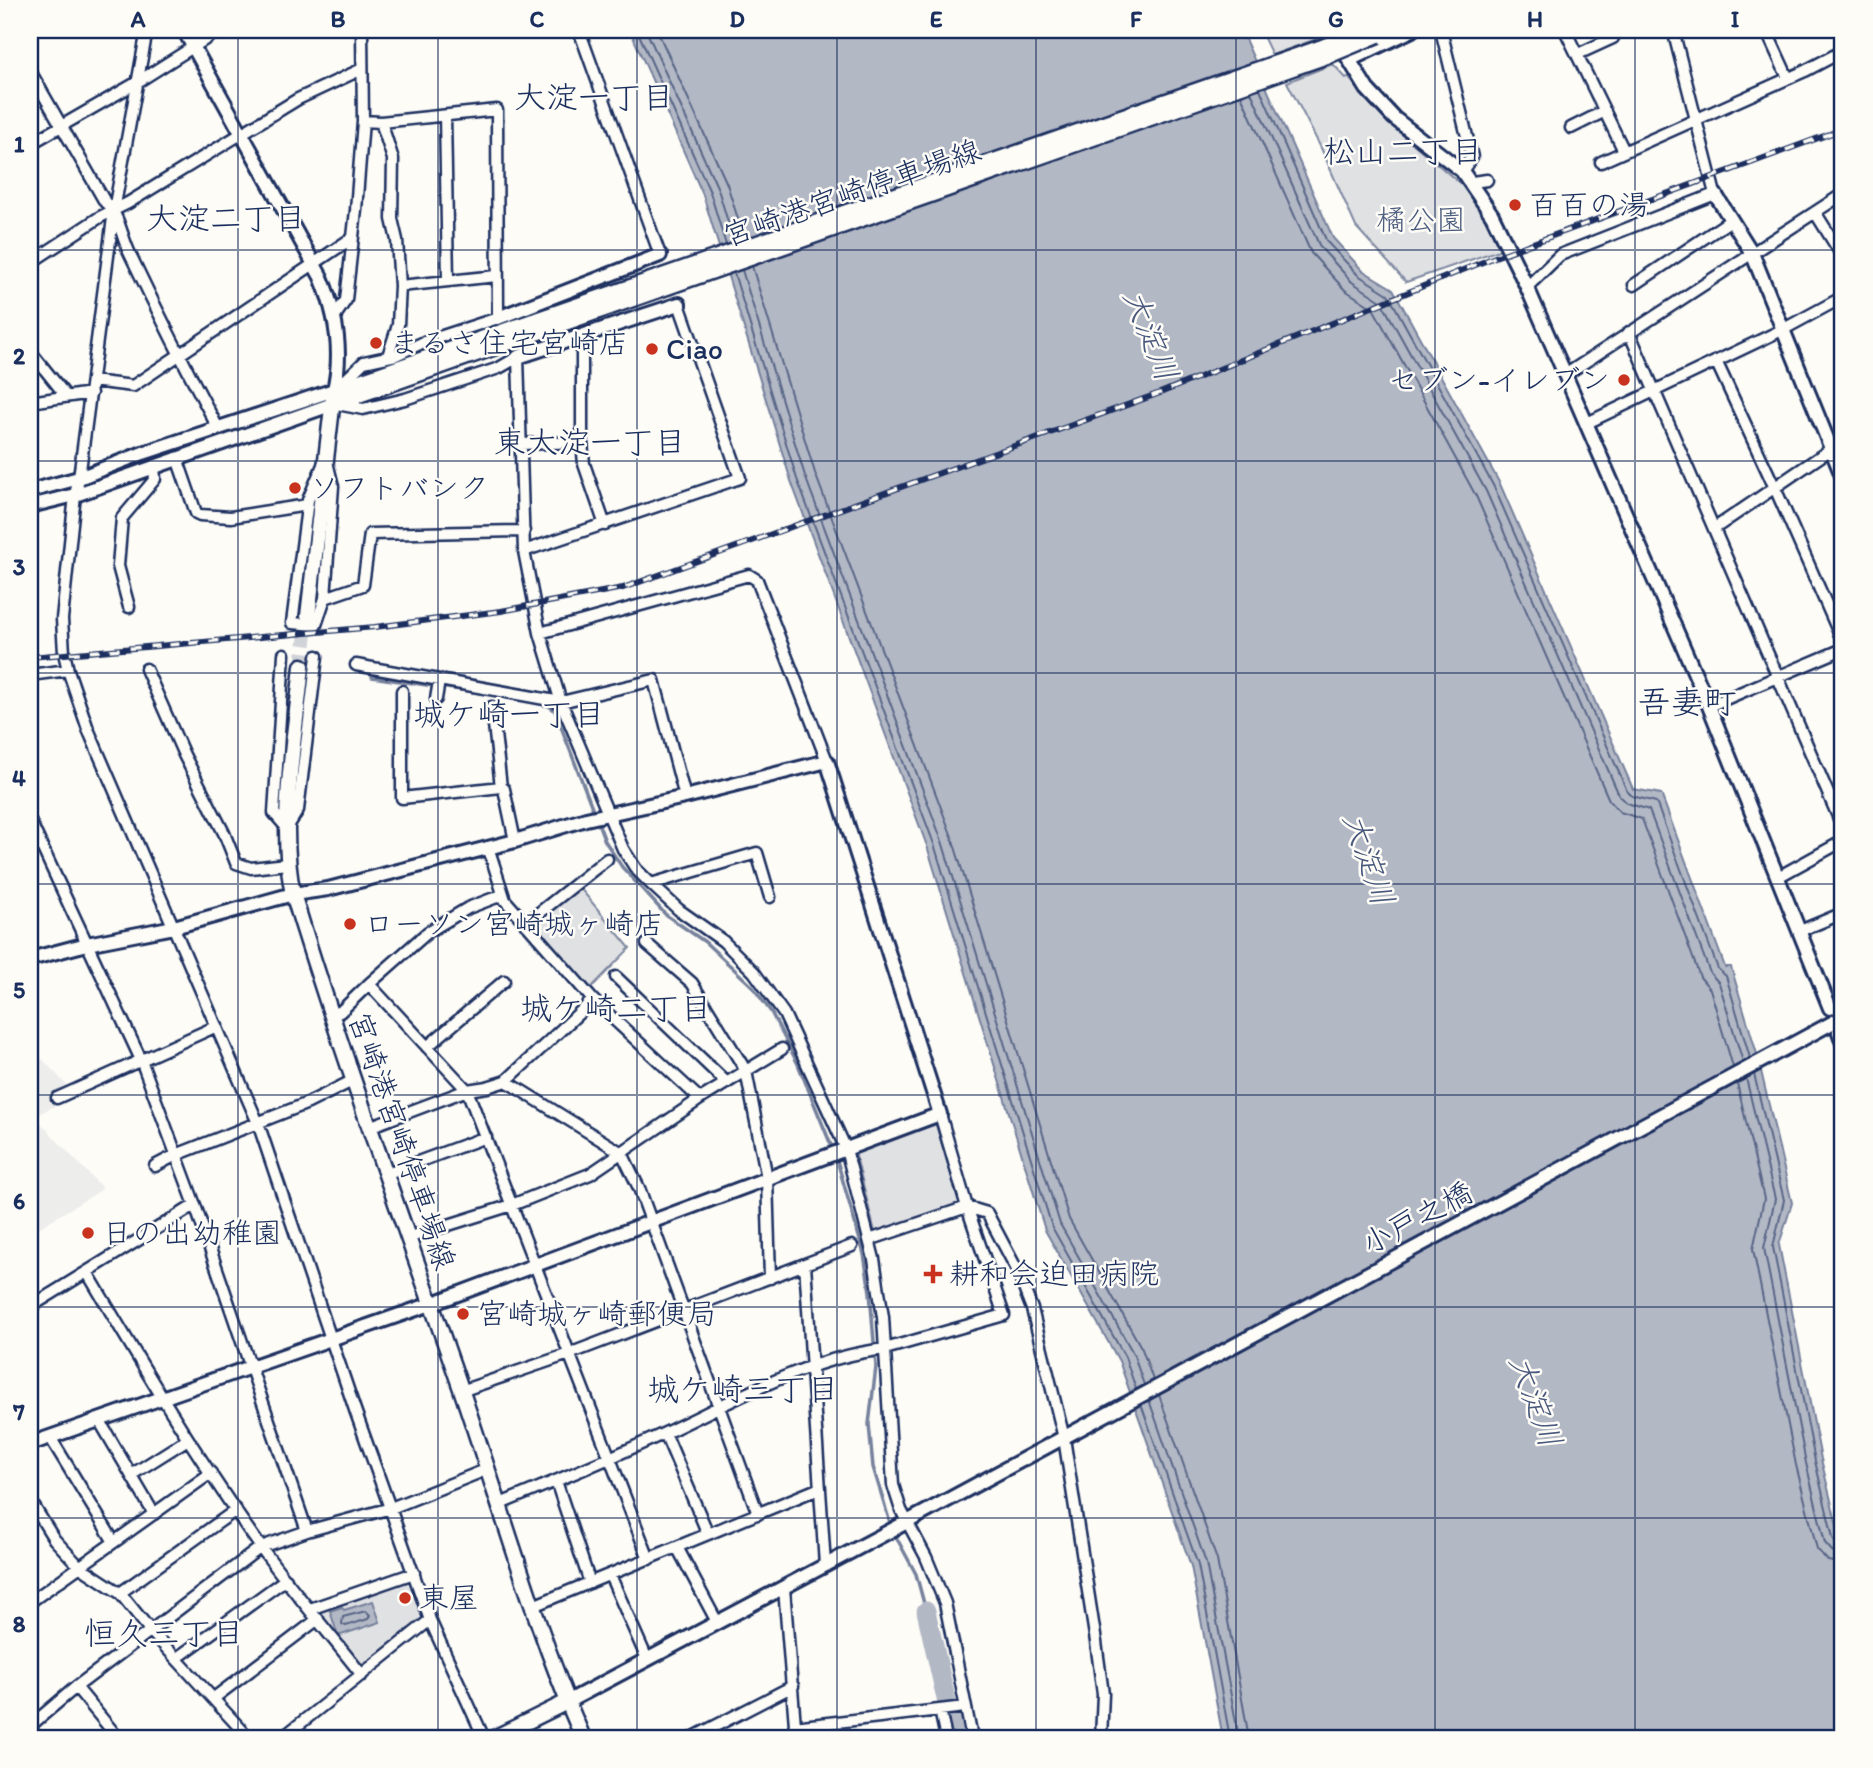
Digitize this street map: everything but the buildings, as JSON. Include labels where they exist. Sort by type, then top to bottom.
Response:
[{"type":"main road","name":"宮崎港宮崎停車場線","points":[[333,397],[1325,46],[1363,30]]},
{"type":"main road","name":"宮崎港宮崎停車場線","points":[[695,270],[1330,55],[1387,30]]},
{"type":"main road","points":[[308,616],[333,397]]},
{"type":"main road","name":"宮崎港宮崎停車場線","points":[[302,666],[287,828],[287,864],[293,894],[352,1081],[488,1469],[533,1606],[567,1702],[583,1738]]},
{"type":"main road","points":[[494,1738],[567,1702]]},
{"type":"street","points":[[147,30],[114,211],[75,495],[62,619],[68,670],[88,729],[258,1123],[355,1410],[430,1620],[484,1738]]},
{"type":"street","points":[[184,30],[313,262],[329,296],[335,316],[339,369],[333,397]]},
{"type":"street","points":[[30,144],[136,83],[220,30]]},
{"type":"street","points":[[335,316],[346,300],[352,238],[363,121],[362,30]]},
{"type":"street","points":[[30,506],[75,495],[333,397],[364,362],[498,318],[660,255],[579,30]]},
{"type":"street","points":[[1331,30],[1367,89],[1394,118],[1472,182],[1492,215],[1527,287],[1709,706],[1830,1008]]},
{"type":"street","points":[[1349,60],[1412,30]]},
{"type":"street","points":[[1441,30],[1472,157],[1462,172]]},
{"type":"street","points":[[1564,30],[1624,151]]},
{"type":"street","points":[[1578,54],[1613,38],[1609,30]]},
{"type":"street","points":[[1673,30],[1715,194],[1752,253],[1843,478]]},
{"type":"street","points":[[1766,30],[1788,78]]},
{"type":"street","points":[[1601,162],[1843,51]]},
{"type":"street","points":[[30,263],[100,217],[298,99],[362,69]]},
{"type":"street","points":[[30,71],[105,202],[114,211],[125,243],[218,428]]},
{"type":"street","points":[[363,121],[381,122],[496,110],[498,318]]},
{"type":"street","points":[[1571,128],[1605,111]]},
{"type":"street","points":[[445,116],[448,279]]},
{"type":"street","points":[[381,122],[393,159],[392,219],[397,240],[400,285],[398,325],[388,356]]},
{"type":"street","points":[[1472,182],[1488,180]]},
{"type":"street","points":[[1527,287],[1560,255],[1715,194]]},
{"type":"street","points":[[1565,375],[1843,194]]},
{"type":"street","points":[[1815,212],[1843,257]]},
{"type":"street","points":[[1634,285],[1731,220]]},
{"type":"street","points":[[92,381],[133,386],[352,238]]},
{"type":"street","points":[[400,285],[497,276]]},
{"type":"street","points":[[1587,423],[1784,329],[1843,297]]},
{"type":"street","points":[[30,491],[79,478],[218,428],[333,397],[363,409],[405,399],[499,368],[519,357],[679,304],[740,478],[524,551]]},
{"type":"street","points":[[1629,332],[1843,828]]},
{"type":"street","points":[[582,336],[584,464],[605,525]]},
{"type":"street","points":[[30,351],[66,396]]},
{"type":"street","points":[[519,357],[524,551],[540,633],[561,702],[622,849],[651,884],[679,910],[723,941],[754,972],[784,1014],[846,1149],[879,1293],[886,1349],[890,1467],[897,1501],[945,1603],[972,1738]]},
{"type":"street","points":[[1716,361],[1776,488],[1843,642]]},
{"type":"street","points":[[30,402],[91,393]]},
{"type":"street","points":[[1714,528],[1843,441]]},
{"type":"street","points":[[521,444],[582,442]]},
{"type":"street","points":[[177,458],[196,513],[200,515],[231,517],[307,505]]},
{"type":"street","points":[[326,458],[333,486],[325,598],[316,625],[292,623],[307,505],[326,458]]},
{"type":"street","points":[[129,607],[118,566],[122,518],[155,479],[155,466]]},
{"type":"street","points":[[325,598],[363,585],[370,534],[523,531]]},
{"type":"street","points":[[500,1504],[610,1459],[810,1366],[886,1349],[1003,1315],[827,761],[757,580],[749,575],[540,633]]},
{"type":"street","points":[[1709,706],[1843,649]]},
{"type":"street","points":[[284,654],[274,813],[287,828],[299,810],[317,656]]},
{"type":"street","points":[[356,665],[561,702],[654,680],[685,797]]},
{"type":"street","points":[[146,669],[236,863],[251,868],[287,864]]},
{"type":"street","points":[[30,674],[68,670]]},
{"type":"street","points":[[436,699],[439,681]]},
{"type":"street","points":[[402,691],[402,797],[501,787]]},
{"type":"street","points":[[492,707],[501,787],[504,789],[514,841]]},
{"type":"street","points":[[30,959],[87,944],[174,927],[293,894],[328,889],[514,841],[586,819],[608,816],[827,761]]},
{"type":"street","points":[[30,821],[141,1060],[195,1205],[307,1531]]},
{"type":"street","points":[[1778,877],[1843,841]]},
{"type":"street","points":[[488,847],[502,895],[526,924],[593,1000],[700,1099]]},
{"type":"street","points":[[651,884],[757,853],[770,897]]},
{"type":"street","points":[[526,924],[607,859]]},
{"type":"street","points":[[330,1014],[340,1012],[428,932],[468,908],[502,895]]},
{"type":"street","points":[[1800,931],[1843,913]]},
{"type":"street","points":[[647,944],[692,983],[746,1071],[767,1178],[770,1278]]},
{"type":"street","points":[[616,977],[727,1083]]},
{"type":"street","points":[[428,1047],[504,981]]},
{"type":"street","points":[[369,984],[467,1090],[649,1559]]},
{"type":"street","points":[[369,1128],[467,1090],[506,1081],[593,1000]]},
{"type":"street","name":"小戸之橋","points":[[567,1702],[1068,1436],[1787,1049],[1790,1043],[1843,1017]]},
{"type":"street","points":[[57,1098],[217,1026]]},
{"type":"street","points":[[407,1238],[512,1205],[590,1174],[700,1099],[782,1049]]},
{"type":"street","points":[[155,1166],[176,1155],[308,1103],[352,1081]]},
{"type":"street","points":[[506,1081],[622,1153],[639,1188],[758,1514]]},
{"type":"street","points":[[30,1444],[161,1396],[431,1304],[940,1114]]},
{"type":"street","points":[[385,1174],[486,1137]]},
{"type":"street","points":[[30,1307],[195,1205]]},
{"type":"street","points":[[869,1240],[967,1207],[988,1213],[1021,1279],[1068,1436],[1103,1694],[1101,1738]]},
{"type":"street","points":[[461,1391],[569,1354],[852,1246]]},
{"type":"street","points":[[805,1264],[825,1565]]},
{"type":"street","points":[[87,1272],[188,1439],[261,1547],[362,1675]]},
{"type":"street","points":[[99,1420],[154,1514]]},
{"type":"street","points":[[665,1433],[708,1534]]},
{"type":"street","points":[[50,1437],[114,1542]]},
{"type":"street","points":[[131,1475],[188,1439]]},
{"type":"street","points":[[35,1738],[30,1725],[261,1547],[307,1531],[391,1508],[488,1469]]},
{"type":"street","points":[[30,1602],[211,1473]]},
{"type":"street","points":[[556,1481],[590,1583]]},
{"type":"street","points":[[533,1606],[820,1488]]},
{"type":"street","points":[[30,1500],[54,1539],[79,1566],[120,1593],[150,1630],[249,1738]]},
{"type":"street","points":[[120,1593],[236,1510]]},
{"type":"street","points":[[677,1547],[717,1622]]},
{"type":"street","points":[[310,1609],[414,1573]]},
{"type":"street","points":[[610,1575],[647,1659]]},
{"type":"street","points":[[177,1658],[286,1579]]},
{"type":"street","points":[[784,1588],[795,1733],[965,1707]]},
{"type":"street","points":[[214,1698],[318,1619]]},
{"type":"street","points":[[282,1738],[430,1620]]},
{"type":"street","points":[[692,1738],[793,1686]]},
{"type":"street","points":[[76,1687],[118,1738]]},
{"type":"street","points":[[940,1710],[946,1738]]},
{"type":"shaded area","points":[[30,1046],[76,1095],[37,1115],[36,1118],[103,1189],[30,1233]]},
{"type":"green space","points":[[1260,30],[1318,30],[1322,37],[1272,55]]},
{"type":"green space","name":"橘公園","points":[[1333,64],[1348,77],[1383,118],[1463,186],[1496,235],[1502,249],[1406,282],[1356,227],[1321,148],[1287,82]]},
{"type":"green space","points":[[580,888],[630,948],[590,989],[535,924]]},
{"type":"green space","points":[[935,1122],[960,1204],[875,1232],[855,1152]]},
{"type":"green space","points":[[410,1581],[423,1618],[362,1667],[320,1616],[322,1609]]},
{"type":"water","name":"大淀川","points":[[630,30],[1241,30],[1333,238],[1362,270],[1393,289],[1500,484],[1633,789],[1661,794],[1725,967],[1731,967],[1757,1054],[1792,1203],[1779,1245],[1821,1459],[1843,1551],[1843,1738],[1223,1738],[1191,1566],[1119,1361],[1045,1230],[927,846],[791,481],[703,195]]},
{"type":"water","points":[[373,1601],[380,1622],[338,1636],[330,1611],[342,1607],[344,1610]]},
{"type":"waterway","points":[[372,677],[495,695]]},
{"type":"waterway","points":[[547,704],[555,711],[605,841],[622,867],[666,915],[705,942],[752,986],[771,1012],[798,1064],[833,1150]]},
{"type":"waterway","points":[[836,1157],[864,1254],[870,1292],[876,1367],[869,1424],[873,1467],[891,1526]]},
{"type":"waterway","points":[[894,1533],[916,1574],[926,1611]]},
{"type":"waterway","points":[[926,1611],[955,1738]]},
{"type":"tunnel","points":[[302,666],[308,616]]},
{"type":"railway","points":[[30,657],[375,627],[501,611],[623,588],[1160,393],[1495,257],[1843,129]]},
{"type":"place","name":"百百の湯","points":[[1515,205]]},
{"type":"place","name":"まるさ住宅宮崎店","points":[[376,343]]},
{"type":"place","name":"Ciao","points":[[652,349]]},
{"type":"place","name":"セブン-イレブン","points":[[1624,380]]},
{"type":"place","name":"ソフトバンク","points":[[295,488]]},
{"type":"place","name":"ローソン宮崎城ヶ崎店","points":[[350,924]]},
{"type":"place","name":"日の出幼稚園","points":[[88,1233]]},
{"type":"place","name":"耕和会迫田病院","points":[[933,1274]]},
{"type":"place","name":"宮崎城ヶ崎郵便局","points":[[463,1314]]},
{"type":"place","name":"東屋","points":[[405,1598]]},
{"type":"district","name":"大淀一丁目","points":[[594,97]]},
{"type":"district","name":"松山二丁目","points":[[1403,151]]},
{"type":"district","name":"大淀二丁目","points":[[226,218]]},
{"type":"district","name":"東大淀一丁目","points":[[590,442]]},
{"type":"district","name":"吾妻町","points":[[1687,701]]},
{"type":"district","name":"城ケ崎一丁目","points":[[509,714]]},
{"type":"district","name":"城ケ崎二丁目","points":[[616,1008]]},
{"type":"district","name":"城ケ崎三丁目","points":[[743,1389]]},
{"type":"district","name":"恒久三丁目","points":[[164,1633]]}]
